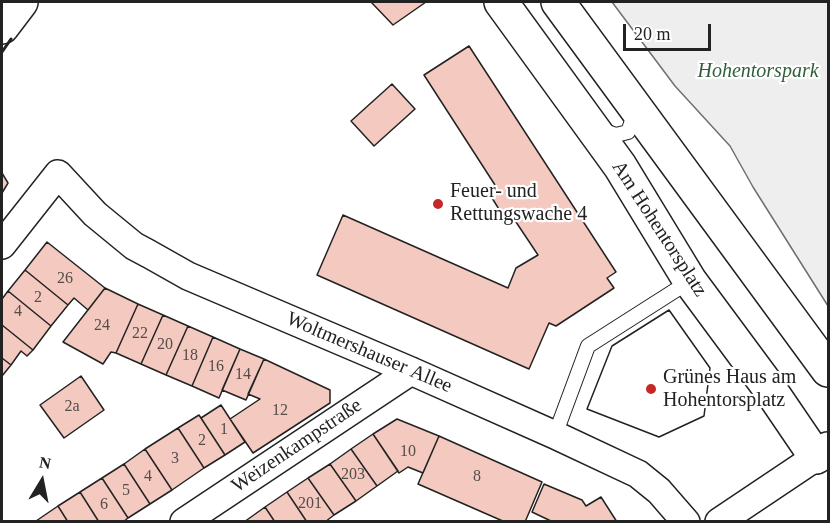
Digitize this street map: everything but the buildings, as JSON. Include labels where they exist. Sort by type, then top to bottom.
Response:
[{"type":"main road","points":[[2,27],[21,2]]},
{"type":"main road","name":"Am Hohentorsplatz","points":[[501,2],[620,166],[690,280],[767,385],[822,453]]},
{"type":"main road","points":[[558,2],[828,370]]},
{"type":"street","name":"Woltmershauser Allee","points":[[2,245],[58,174],[95,214],[134,246],[188,276],[411,371],[638,474],[659,491],[686,522]]},
{"type":"street","name":"Weizenkampstraße","points":[[184,522],[411,371]]},
{"type":"street","points":[[723,520],[822,453]]},
{"type":"lane","points":[[586,119],[601,130],[616,135],[628,132],[632,121],[631,107],[625,91]]},
{"type":"lane","points":[[555,435],[588,346],[690,280]]},
{"type":"green space","name":"Hohentorspark","points":[[612,2],[828,2],[828,306],[753,187],[730,146],[675,86]]},
{"type":"wall","points":[[2,52],[11,39]]},
{"type":"place","name":"Feuer- und Rettungswache 4","points":[[438,204]]},
{"type":"place","name":"Grünes Haus am Hohentorsplatz","points":[[651,389]]}]
